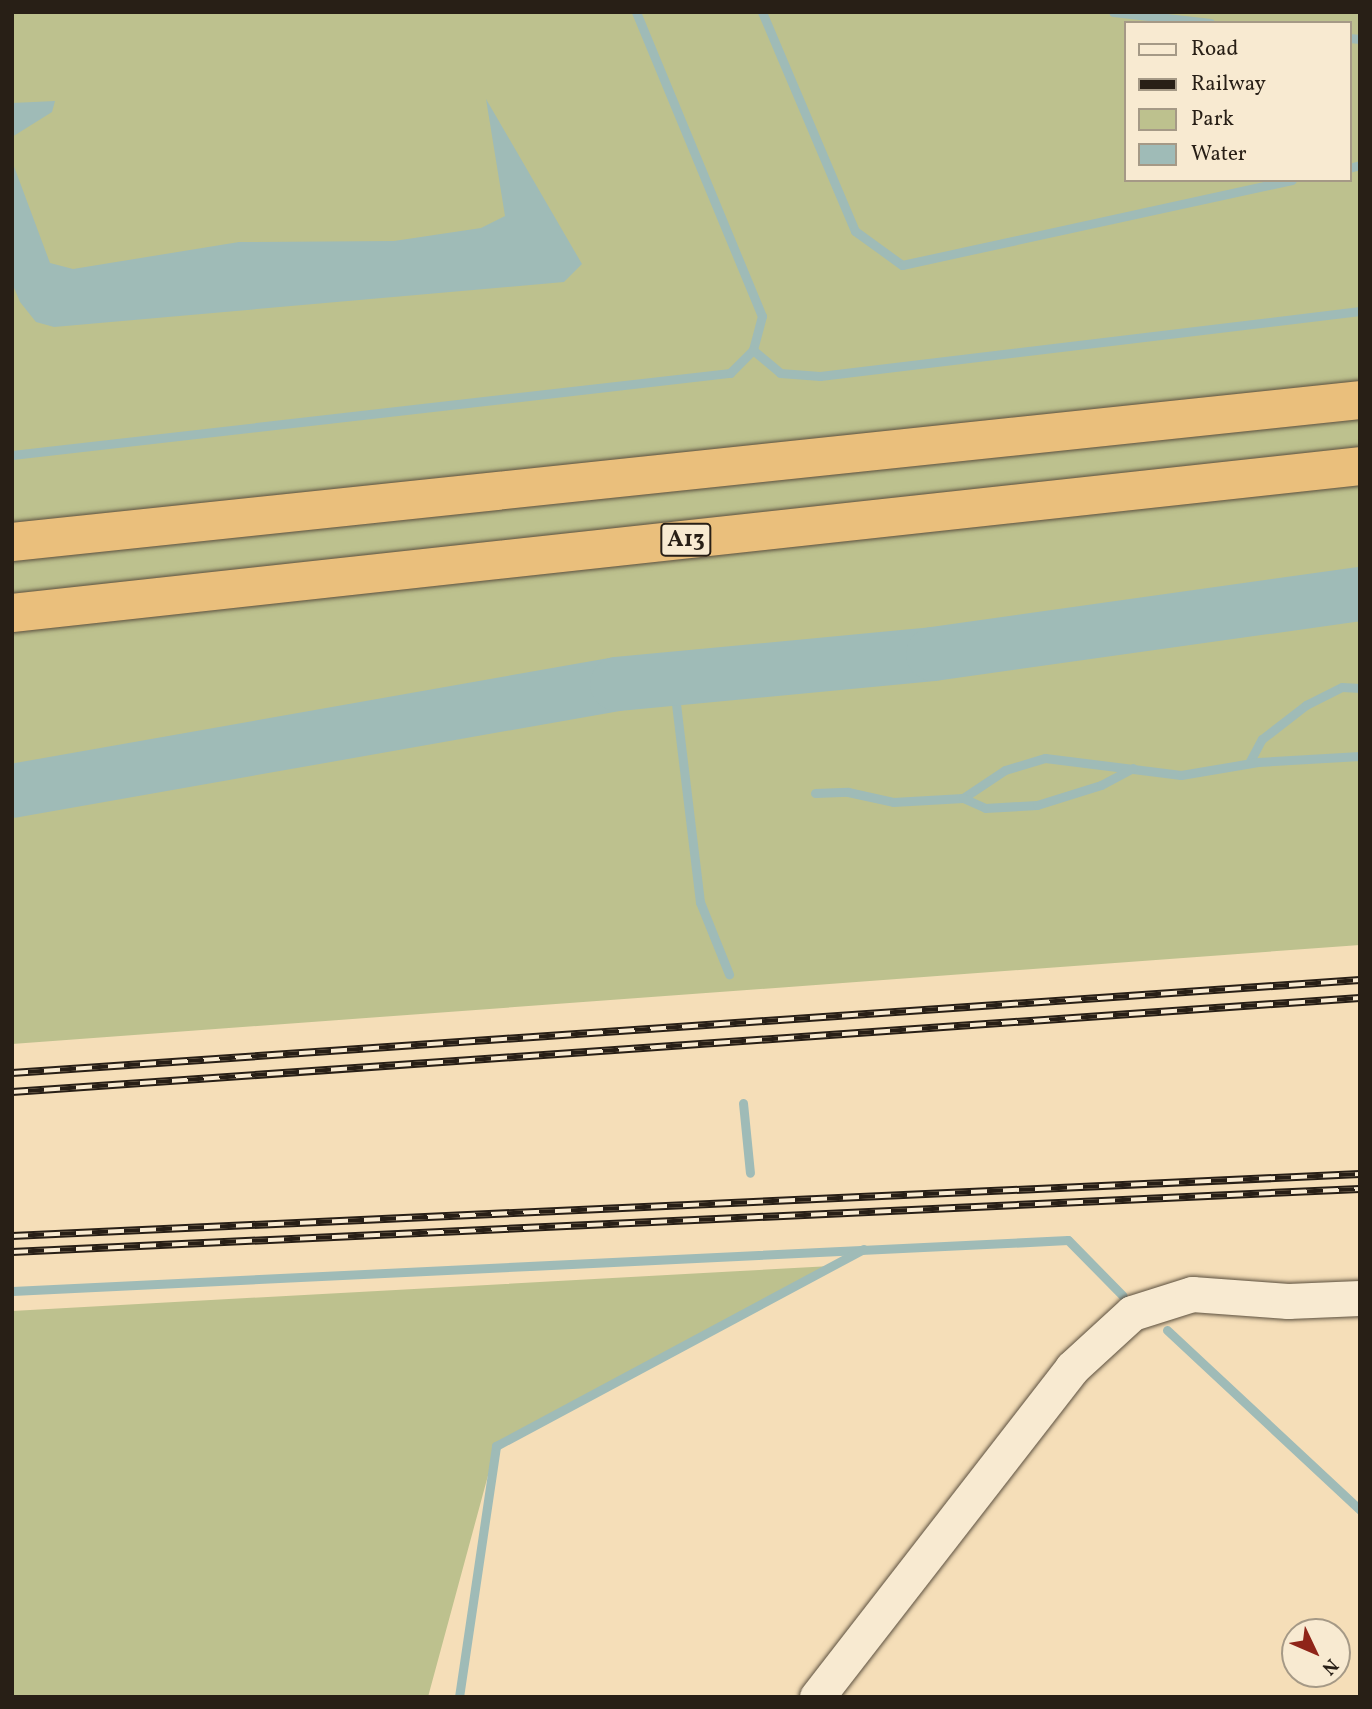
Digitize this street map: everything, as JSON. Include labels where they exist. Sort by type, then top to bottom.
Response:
[{"type":"highway","points":[[12,542],[1360,400]]},
{"type":"highway","name":"A13","points":[[12,613],[1360,466]]},
{"type":"lane","points":[[817,1697],[1072,1368],[1132,1313],[1192,1294],[1288,1301],[1360,1298]]},
{"type":"green space","points":[[12,12],[1360,12],[1360,945],[12,1044]]},
{"type":"green space","points":[[831,1266],[496,1446],[428,1697],[12,1697],[12,1311]]},
{"type":"water","points":[[486,99],[582,264],[564,282],[54,327],[36,322],[20,302],[12,283],[12,161],[50,263],[73,269],[239,242],[394,241],[481,228],[505,216]]},
{"type":"water","points":[[55,101],[52,112],[12,137],[12,103]]},
{"type":"waterway","points":[[636,12],[762,316],[753,350],[780,373],[820,376],[1360,311]]},
{"type":"waterway","points":[[762,12],[855,231],[902,265],[1283,182]]},
{"type":"waterway","points":[[1113,12],[1192,21]]},
{"type":"waterway","points":[[1351,38],[1360,39]]},
{"type":"waterway","points":[[1351,167],[1360,165]]},
{"type":"waterway","points":[[12,455],[730,373],[753,350]]},
{"type":"waterway","points":[[12,791],[617,684],[933,654],[1360,594]]},
{"type":"waterway","points":[[673,679],[700,902],[729,974]]},
{"type":"waterway","points":[[1249,763],[1262,739],[1306,705],[1342,687],[1360,688]]},
{"type":"waterway","points":[[815,793],[848,792],[893,802],[963,798],[1005,770],[1045,758],[1181,775],[1258,762],[1360,756]]},
{"type":"waterway","points":[[963,798],[985,808],[1037,805],[1101,785],[1133,768]]},
{"type":"waterway","points":[[743,1103],[750,1173]]},
{"type":"waterway","points":[[12,1291],[1068,1240],[1123,1296]]},
{"type":"waterway","points":[[459,1697],[496,1446],[863,1249]]},
{"type":"waterway","points":[[1167,1330],[1360,1510]]},
{"type":"railway","points":[[12,1073],[1360,980]]},
{"type":"railway","points":[[12,1092],[1360,998]]},
{"type":"railway","points":[[12,1236],[1360,1174]]},
{"type":"railway","points":[[12,1252],[1360,1189]]}]
